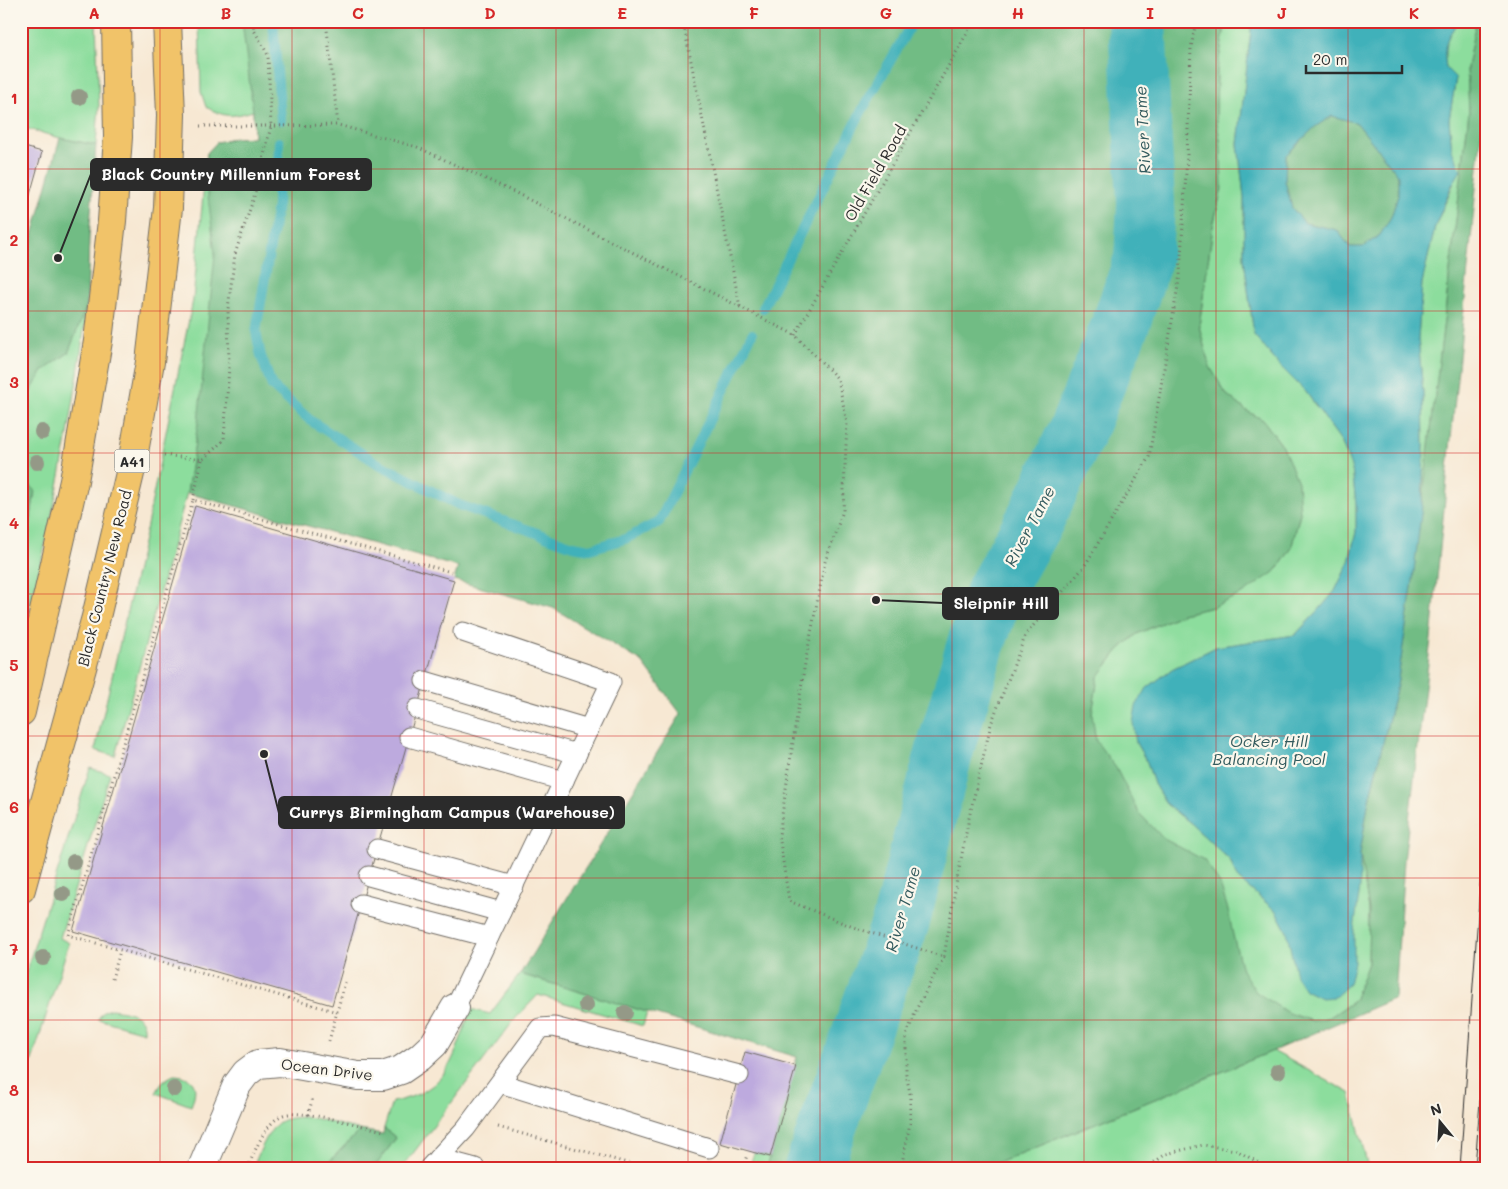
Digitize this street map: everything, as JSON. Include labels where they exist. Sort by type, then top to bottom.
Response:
[{"type":"highway","points":[[21,712],[74,481],[98,341],[112,221],[118,137],[116,21]]},
{"type":"highway","name":"Black Country New Road","points":[[21,890],[96,617],[131,468],[150,362],[168,208],[171,115],[167,21]]},
{"type":"street","name":"Ocean Drive","points":[[202,1168],[237,1085],[246,1073],[258,1064],[280,1062],[358,1076],[383,1076],[401,1070],[420,1057],[434,1044],[455,1008]]},
{"type":"lane","points":[[455,1008],[611,682],[463,632]]},
{"type":"lane","points":[[425,681],[589,729]]},
{"type":"lane","points":[[417,709],[577,754]]},
{"type":"lane","points":[[409,737],[564,781]]},
{"type":"lane","points":[[377,849],[514,886]]},
{"type":"lane","points":[[369,876],[501,912]]},
{"type":"lane","points":[[361,904],[489,937]]},
{"type":"lane","points":[[434,1163],[466,1128],[540,1028],[554,1027],[739,1075]]},
{"type":"lane","points":[[500,1083],[709,1148]]},
{"type":"lane","points":[[434,1163],[473,1168]]},
{"type":"path","points":[[252,21],[254,30],[268,55],[271,126],[254,197],[235,254],[228,309],[229,367],[224,440],[202,460],[193,500],[68,935],[337,1012]]},
{"type":"path","points":[[326,21],[338,125]]},
{"type":"path","points":[[683,21],[740,308]]},
{"type":"path","name":"Old Field Road","points":[[795,335],[974,21]]},
{"type":"path","points":[[901,1168],[910,1123],[910,1093],[906,1074],[906,1036],[917,1008],[944,957],[954,890],[968,818],[991,724],[1026,634],[1084,567],[1148,457],[1180,274],[1188,155],[1191,48],[1196,21]]},
{"type":"path","points":[[194,125],[338,125],[417,147],[516,193],[795,335],[838,379],[848,422],[843,511],[825,562],[804,669],[778,835],[789,901],[853,927],[944,957]]},
{"type":"path","points":[[156,454],[202,460]]},
{"type":"path","points":[[193,500],[451,572]]},
{"type":"path","points":[[112,979],[120,951]]},
{"type":"path","points":[[248,1168],[261,1140],[272,1123],[281,1116],[291,1113],[384,1131]]},
{"type":"path","points":[[489,1124],[644,1168]]},
{"type":"path","points":[[1146,1168],[1166,1154],[1203,1145],[1236,1150],[1268,1168]]},
{"type":"path","points":[[743,1168],[747,1155]]},
{"type":"green space","points":[[21,21],[96,21],[99,106],[96,145],[60,138],[21,127]]},
{"type":"green space","points":[[199,21],[273,21],[275,52],[198,424],[187,493],[115,756],[95,750],[146,530],[193,300],[207,153],[223,141],[234,138],[254,137],[253,111],[224,115],[206,107],[201,92]]},
{"type":"green space","points":[[242,21],[1226,21],[1217,70],[1216,115],[1221,148],[1222,187],[1213,226],[1199,326],[1209,365],[1226,394],[1247,411],[1263,420],[1283,447],[1298,482],[1300,513],[1291,549],[1277,570],[1244,593],[1213,607],[1182,614],[1137,634],[1119,650],[1098,677],[1092,714],[1096,741],[1116,768],[1139,813],[1164,839],[1204,860],[1220,884],[1242,970],[1256,992],[1288,1013],[1313,1021],[1330,1017],[1354,1001],[1368,963],[1369,910],[1360,854],[1368,804],[1397,685],[1412,587],[1469,112],[1467,68],[1476,21],[1487,21],[1487,78],[1431,639],[1404,861],[1395,998],[1273,1051],[985,1168],[767,1168],[797,1057],[520,974],[681,714],[642,662],[553,608],[454,580],[458,567],[187,493],[198,423],[215,254],[205,170],[207,153],[217,142],[234,138],[254,137],[253,111]]},
{"type":"green space","points":[[1226,21],[1252,21],[1238,144],[1244,197],[1244,259],[1254,335],[1280,366],[1306,392],[1341,441],[1352,469],[1356,504],[1356,532],[1349,562],[1335,591],[1295,635],[1216,647],[1172,669],[1147,688],[1136,743],[1147,762],[1154,784],[1166,804],[1230,860],[1237,878],[1276,911],[1287,932],[1360,854],[1369,910],[1368,963],[1354,1001],[1330,1017],[1313,1021],[1288,1013],[901,921],[1204,51],[1221,146],[1216,115],[1217,70]],"holes":[[[1222,189],[1213,226],[1199,326],[1209,366],[1226,394],[1247,411],[1263,420],[1283,447],[1300,513],[1291,549],[1277,570],[1213,607],[1182,614],[1137,634],[1119,650],[1098,677],[1092,714],[1096,590]]]},
{"type":"green space","points":[[1459,21],[1476,21],[1467,68],[1469,112],[1422,506],[1423,392],[1418,338],[1422,283],[1435,227],[1456,178],[1457,161],[1452,150],[1449,120],[1456,78],[1446,68],[1445,48],[1448,38]]},
{"type":"green space","points":[[1332,116],[1357,123],[1398,175],[1398,196],[1391,217],[1380,235],[1363,247],[1350,247],[1337,230],[1305,223],[1292,208],[1285,181],[1286,155],[1315,127]]},
{"type":"green space","points":[[60,138],[96,145],[89,239],[87,305],[68,353],[43,371],[21,407],[21,278]]},
{"type":"green space","points":[[87,305],[75,390],[52,516],[21,641],[21,584],[35,490],[21,478],[21,407],[43,371],[68,353]]},
{"type":"green space","points":[[21,478],[35,490],[21,584]]},
{"type":"green space","points":[[90,768],[110,774],[60,938],[69,943],[21,1095],[21,988]]},
{"type":"green space","points":[[520,974],[647,1012],[643,1026],[538,995],[515,1019],[402,1168],[374,1168],[396,1138],[384,1128],[392,1102],[411,1097],[426,1090],[438,1081],[453,1057],[471,1009],[490,1014]]},
{"type":"green space","points":[[111,1009],[134,1014],[142,1021],[144,1032],[98,1019],[104,1011]]},
{"type":"green space","points":[[1273,1051],[1350,1093],[1368,1168],[985,1168]]},
{"type":"green space","points":[[174,1075],[187,1078],[194,1084],[195,1094],[191,1106],[156,1093],[163,1082]]},
{"type":"green space","points":[[301,1117],[314,1118],[360,1130],[323,1168],[253,1168],[263,1144],[274,1127],[283,1120]]},
{"type":"green space","points":[[384,1128],[396,1138],[374,1168],[323,1168],[360,1130],[383,1134]]},
{"type":"green space","points":[[754,1153],[770,1157],[767,1168],[749,1168]]},
{"type":"water","name":"Ocker Hill Balancing Pool","points":[[1252,21],[1459,21],[1448,38],[1445,54],[1446,68],[1456,78],[1449,120],[1452,150],[1461,170],[1451,187],[1435,227],[1422,283],[1418,338],[1423,392],[1424,446],[1422,506],[1412,587],[1397,685],[1368,804],[1360,854],[1360,887],[1354,930],[1354,962],[1349,984],[1335,997],[1321,998],[1305,990],[1296,976],[1287,932],[1276,911],[1237,878],[1230,860],[1166,804],[1154,784],[1147,762],[1136,743],[1133,723],[1136,706],[1147,688],[1172,669],[1216,647],[1295,635],[1335,591],[1349,562],[1356,532],[1356,504],[1352,469],[1341,441],[1306,392],[1280,366],[1254,335],[1244,259],[1244,197],[1238,144]],"holes":[[[1332,116],[1357,123],[1398,175],[1398,196],[1391,217],[1380,235],[1363,247],[1350,247],[1337,230],[1305,223],[1292,208],[1285,181],[1286,155],[1315,127]]]},
{"type":"building","points":[[21,146],[42,152],[22,223],[21,223]]},
{"type":"building","points":[[195,506],[454,580],[332,1005],[73,931]]},
{"type":"building","points":[[745,1052],[796,1066],[770,1157],[720,1143]]},
{"type":"waterway","points":[[273,21],[281,120]]},
{"type":"waterway","points":[[763,308],[860,114],[913,21]]},
{"type":"waterway","name":"River Tame","points":[[813,1168],[901,921],[944,753],[976,644],[996,589],[1035,520],[1078,429],[1121,323],[1143,259],[1146,203],[1137,21]]},
{"type":"waterway","points":[[279,142],[277,205],[256,332],[261,356],[272,386],[311,421],[377,463],[459,505],[573,546],[590,549],[625,539],[659,522],[752,334]]},
{"type":"tram line","points":[[1460,1168],[1487,788]]},
{"type":"tram line","points":[[1475,1168],[1487,1009]]},
{"type":"place","name":"Black Country Millennium Forest","points":[[58,258]]},
{"type":"place","name":"Sleipnir Hill","points":[[876,600]]},
{"type":"place","name":"Currys Birmingham Campus (Warehouse)","points":[[264,754]]}]
